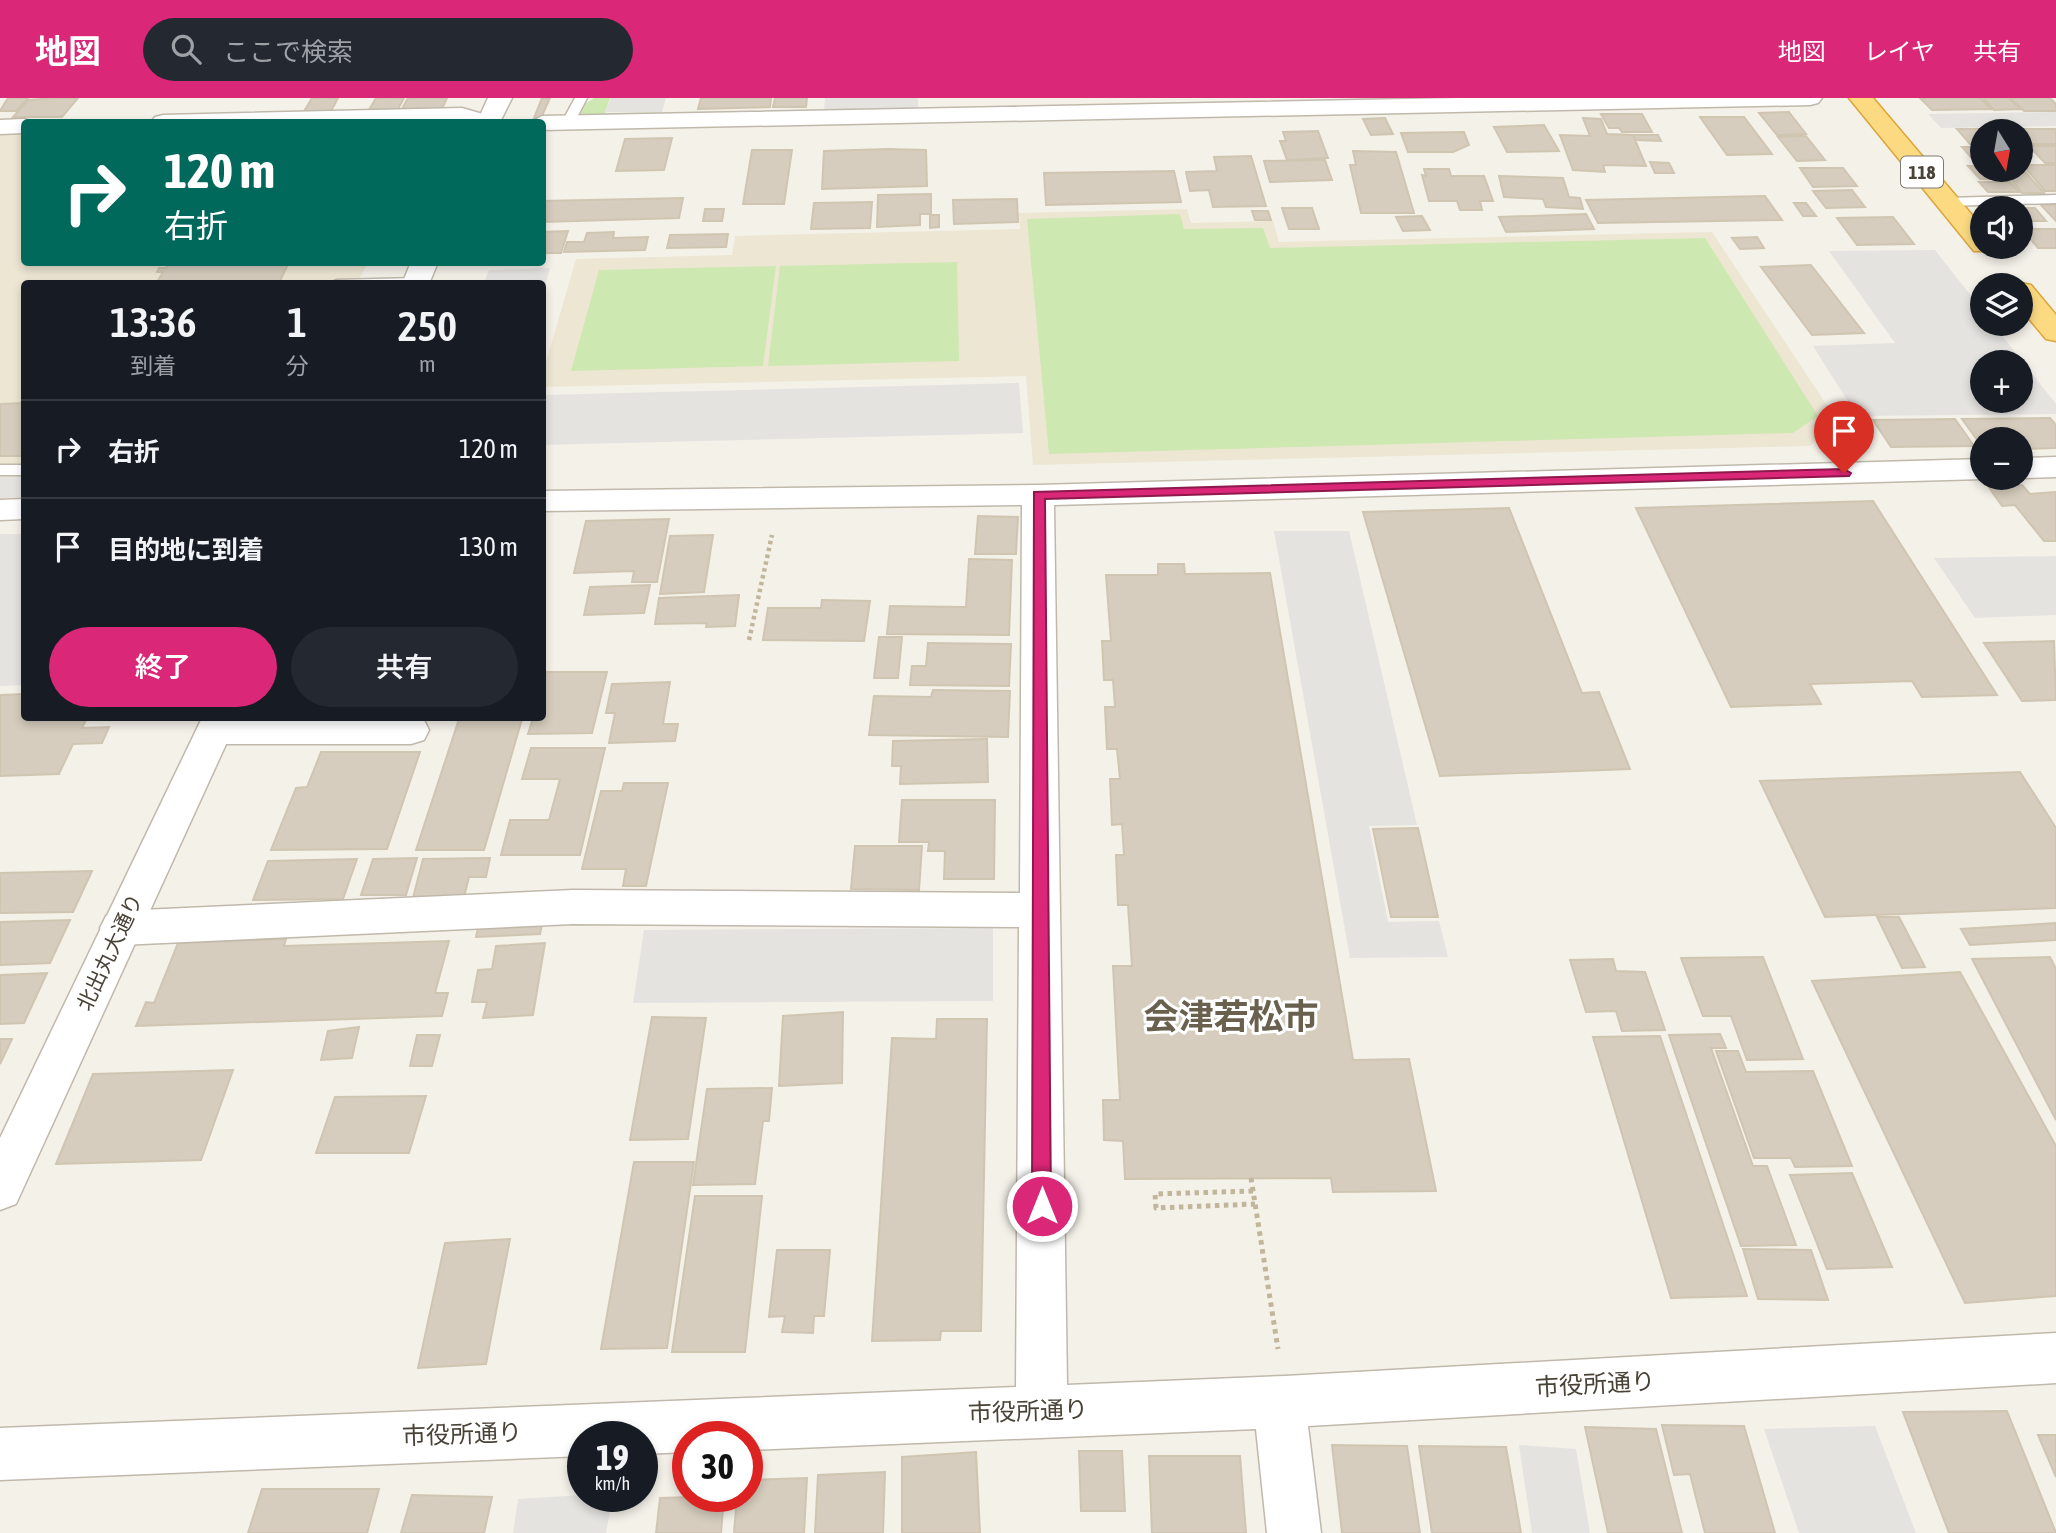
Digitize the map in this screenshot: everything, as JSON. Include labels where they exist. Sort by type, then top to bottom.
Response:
[{"type":"highway","name":"118","points":[[1861,98],[2056,333]]},
{"type":"street","points":[[489,119],[500,98]]},
{"type":"street","points":[[546,123],[1533,101],[1810,98]]},
{"type":"street","points":[[291,119],[462,115],[476,119]]},
{"type":"street","points":[[0,127],[21,126]]},
{"type":"street","points":[[2033,468],[2056,467]]},
{"type":"street","points":[[546,501],[1038,495],[1970,469]]},
{"type":"street","points":[[1038,495],[1042,910],[1042,1410]]},
{"type":"street","points":[[0,510],[21,509]]},
{"type":"street","points":[[218,724],[411,730]]},
{"type":"street","name":"北出丸大通り","points":[[0,1188],[218,724]]},
{"type":"street","points":[[120,928],[573,907],[1042,910]]},
{"type":"street","name":"市役所通り","points":[[0,1454],[1042,1410],[1279,1378],[2056,1358]]},
{"type":"street","points":[[1279,1378],[1294,1533]]},
{"type":"lane","points":[[568,122],[581,98]]},
{"type":"lane","points":[[1947,202],[2056,199]]},
{"type":"lane","points":[[377,280],[419,276]]},
{"type":"lane","points":[[0,470],[21,470]]},
{"type":"path","points":[[749,640],[779,500]]},
{"type":"path","points":[[1251,1178],[1279,1378]]},
{"type":"path","points":[[1253,1191],[1155,1194],[1156,1208],[1255,1205]]},
{"type":"shaded area","points":[[611,98],[666,98],[662,112],[605,112]]},
{"type":"shaded area","points":[[825,98],[918,98],[918,108],[824,110]]},
{"type":"shaded area","points":[[2056,112],[2056,126],[2034,126],[2034,119],[1970,119],[1970,127],[1941,128],[1928,114]]},
{"type":"shaded area","points":[[0,129],[21,129],[21,266],[366,266],[359,280],[21,280],[21,501],[0,502]]},
{"type":"shaded area","points":[[1187,209],[1191,223],[1273,221],[1279,242],[1712,232],[1838,422],[1810,446],[1033,465],[1026,376],[546,387],[546,362],[576,259],[732,255],[735,236],[1020,229],[1019,213]]},
{"type":"shaded area","points":[[1935,250],[1970,294],[1970,336],[2002,336],[2013,350],[1970,350],[1970,413],[2033,413],[2033,375],[2056,404],[2056,414],[1857,416],[1813,346],[1895,343],[1829,251]]},
{"type":"shaded area","points":[[550,268],[546,283],[546,280],[485,280],[489,270]]},
{"type":"shaded area","points":[[1019,383],[1023,433],[546,445],[546,395]]},
{"type":"shaded area","points":[[0,477],[21,477],[21,497],[0,498]]},
{"type":"shaded area","points":[[1274,531],[1349,531],[1417,825],[1369,826],[1388,922],[1439,921],[1448,957],[1350,958]]},
{"type":"shaded area","points":[[0,534],[21,534],[21,685],[0,686]]},
{"type":"shaded area","points":[[2056,556],[2056,615],[1975,618],[1934,558]]},
{"type":"shaded area","points":[[993,928],[993,1001],[633,1003],[644,930]]},
{"type":"shaded area","points":[[1875,1426],[1916,1533],[1799,1533],[1764,1429]]},
{"type":"shaded area","points":[[1519,1445],[1576,1449],[1590,1533],[1532,1533]]},
{"type":"shaded area","points":[[567,1496],[567,1512],[610,1512],[606,1533],[513,1533],[518,1499]]},
{"type":"green space","points":[[594,98],[610,98],[605,113],[849,110],[579,117],[585,104]]},
{"type":"green space","points":[[1180,214],[1184,229],[1263,228],[1270,248],[1705,238],[1818,416],[1793,433],[1049,454],[1027,219]]},
{"type":"green space","points":[[957,262],[959,361],[768,366],[780,266]]},
{"type":"green space","points":[[776,266],[763,366],[571,371],[599,270]]},
{"type":"building","points":[[8,98],[28,98],[16,111],[0,111]]},
{"type":"building","points":[[78,98],[62,117],[13,117],[28,100]]},
{"type":"building","points":[[312,98],[338,98],[330,113],[303,113]]},
{"type":"building","points":[[376,98],[404,98],[398,109],[369,110]]},
{"type":"building","points":[[408,98],[447,98],[442,109],[402,109]]},
{"type":"building","points":[[542,98],[550,98],[541,118],[534,118]]},
{"type":"building","points":[[701,98],[771,98],[770,107],[698,109]]},
{"type":"building","points":[[775,98],[807,98],[806,107],[773,107]]},
{"type":"building","points":[[1920,98],[1980,98],[1991,109],[1932,110]]},
{"type":"building","points":[[1983,98],[2009,98],[2020,109],[1994,110]]},
{"type":"building","points":[[2010,98],[2050,98],[2056,104],[2056,111],[2024,111]]},
{"type":"building","points":[[1789,112],[1806,134],[1777,135],[1759,113]]},
{"type":"building","points":[[1601,114],[1642,114],[1652,132],[1622,132],[1619,128],[1609,128]]},
{"type":"building","points":[[1700,117],[1744,117],[1772,154],[1727,155]]},
{"type":"building","points":[[1385,118],[1393,134],[1371,135],[1363,119]]},
{"type":"building","points":[[1583,118],[1601,119],[1607,134],[1633,135],[1646,166],[1603,165],[1605,172],[1573,170],[1560,135],[1590,136]]},
{"type":"building","points":[[1544,125],[1559,151],[1507,152],[1494,127]]},
{"type":"building","points":[[1957,129],[1970,129],[1970,144]]},
{"type":"building","points":[[2034,129],[2056,129],[2056,144],[2034,144]]},
{"type":"building","points":[[1318,131],[1328,158],[1287,160],[1280,141],[1286,141],[1283,132]]},
{"type":"building","points":[[1464,132],[1469,145],[1453,152],[1408,152],[1401,133]]},
{"type":"building","points":[[1633,135],[1658,135],[1661,141],[1635,140]]},
{"type":"building","points":[[1806,136],[1825,160],[1797,161],[1778,137]]},
{"type":"building","points":[[672,138],[664,170],[616,171],[625,139]]},
{"type":"building","points":[[2034,146],[2056,146],[2056,163],[2045,163],[2034,151]]},
{"type":"building","points":[[1962,147],[1970,147],[1970,156]]},
{"type":"building","points":[[752,150],[792,150],[784,204],[743,204]]},
{"type":"building","points":[[926,150],[927,186],[822,189],[824,151]]},
{"type":"building","points":[[1353,151],[1396,152],[1414,213],[1361,213],[1350,165],[1356,165]]},
{"type":"building","points":[[1251,156],[1266,206],[1213,207],[1209,190],[1190,191],[1186,172],[1217,171],[1214,157]]},
{"type":"building","points":[[1325,160],[1332,180],[1270,182],[1264,161]]},
{"type":"building","points":[[1650,162],[1669,163],[1674,173],[1655,173]]},
{"type":"building","points":[[2034,165],[2056,165],[2056,191],[2045,191],[2034,178]]},
{"type":"building","points":[[1800,168],[1843,168],[1857,186],[1813,187]]},
{"type":"building","points":[[1424,169],[1449,169],[1451,176],[1484,176],[1493,201],[1480,201],[1482,210],[1460,210],[1457,201],[1429,201],[1422,175],[1426,176]]},
{"type":"building","points":[[1174,171],[1181,202],[1046,205],[1044,173]]},
{"type":"building","points":[[1499,176],[1563,178],[1569,197],[1580,198],[1583,209],[1546,207],[1543,199],[1504,197]]},
{"type":"building","points":[[1979,182],[2010,182],[2019,192],[1988,192]]},
{"type":"building","points":[[2013,182],[2034,182],[2044,193],[2022,193]]},
{"type":"building","points":[[1852,190],[1865,207],[1826,208],[1813,191]]},
{"type":"building","points":[[931,194],[931,214],[920,214],[920,225],[877,227],[878,195]]},
{"type":"building","points":[[1765,196],[1782,220],[1598,223],[1586,200]]},
{"type":"building","points":[[683,198],[679,218],[546,222],[546,201]]},
{"type":"building","points":[[1017,199],[1018,222],[954,224],[953,200]]},
{"type":"building","points":[[872,202],[870,228],[811,229],[814,203]]},
{"type":"building","points":[[1794,203],[1806,203],[1816,216],[1803,216]]},
{"type":"building","points":[[2041,205],[2056,205],[2056,221]]},
{"type":"building","points":[[1282,208],[1312,208],[1319,229],[1289,229]]},
{"type":"building","points":[[2033,208],[2035,208],[2046,221],[2033,221]]},
{"type":"building","points":[[705,209],[724,209],[722,221],[703,221]]},
{"type":"building","points":[[1252,211],[1268,211],[1271,220],[1255,220]]},
{"type":"building","points":[[1586,214],[1594,229],[1506,232],[1499,217]]},
{"type":"building","points":[[930,215],[939,215],[939,227],[930,228]]},
{"type":"building","points":[[1422,216],[1430,230],[1403,231],[1396,217]]},
{"type":"building","points":[[1893,217],[1914,244],[1857,245],[1837,218]]},
{"type":"building","points":[[2033,229],[2056,229],[2056,248],[2038,248],[2033,242]]},
{"type":"building","points":[[568,231],[561,253],[546,253],[546,232]]},
{"type":"building","points":[[614,232],[613,238],[648,237],[645,250],[564,252],[567,242],[584,242],[587,233]]},
{"type":"building","points":[[728,234],[726,247],[667,248],[670,235]]},
{"type":"building","points":[[1757,237],[1764,248],[1740,249],[1732,238]]},
{"type":"building","points":[[1811,265],[1864,333],[1812,335],[1761,267]]},
{"type":"building","points":[[287,266],[280,280],[158,280],[163,272],[157,272],[159,268]]},
{"type":"building","points":[[21,403],[21,456],[0,456],[0,404]]},
{"type":"building","points":[[2050,418],[2056,425],[2056,448],[2033,449],[2033,427],[1970,427],[1970,430],[1962,419]]},
{"type":"building","points":[[1955,419],[1970,440],[1970,446],[1891,447],[1873,420]]},
{"type":"building","points":[[1991,490],[2026,490],[2030,494],[2056,492],[2056,541],[2044,541],[2015,505],[2002,506]]},
{"type":"building","points":[[1873,501],[1997,695],[1922,697],[1912,681],[1810,684],[1821,704],[1731,707],[1636,508]]},
{"type":"building","points":[[1509,508],[1582,693],[1599,692],[1630,769],[1440,776],[1363,512]]},
{"type":"building","points":[[978,516],[1018,517],[1016,554],[975,554]]},
{"type":"building","points":[[669,519],[657,582],[632,582],[634,571],[574,573],[586,521]]},
{"type":"building","points":[[713,535],[704,592],[660,594],[670,536]]},
{"type":"building","points":[[969,559],[1012,560],[1009,635],[887,634],[890,606],[966,607]]},
{"type":"building","points":[[1158,564],[1184,564],[1185,574],[1270,573],[1353,1060],[1409,1059],[1436,1191],[1333,1192],[1331,1178],[1125,1179],[1123,1141],[1104,1140],[1103,1100],[1120,1100],[1113,966],[1132,966],[1128,905],[1118,905],[1116,855],[1124,855],[1122,824],[1112,825],[1110,779],[1120,779],[1117,749],[1107,749],[1105,707],[1115,707],[1113,680],[1104,680],[1102,641],[1111,641],[1106,575],[1158,575]]},
{"type":"building","points":[[650,585],[644,613],[584,615],[590,587]]},
{"type":"building","points":[[739,595],[735,626],[706,627],[707,623],[655,624],[659,598]]},
{"type":"building","points":[[822,600],[870,601],[864,641],[763,640],[768,608],[821,608]]},
{"type":"building","points":[[879,637],[902,637],[898,678],[874,678]]},
{"type":"building","points":[[2054,641],[2056,700],[2022,701],[1984,643]]},
{"type":"building","points":[[928,643],[1011,644],[1009,686],[910,685],[912,666],[926,666]]},
{"type":"building","points":[[546,672],[607,672],[592,733],[528,734],[532,721],[546,721]]},
{"type":"building","points":[[670,682],[663,724],[678,724],[675,741],[609,743],[615,713],[606,713],[612,684]]},
{"type":"building","points":[[933,690],[1010,691],[1008,737],[869,735],[874,696],[931,697]]},
{"type":"building","points":[[21,694],[21,721],[86,721],[82,728],[109,727],[102,743],[73,744],[59,774],[0,776],[0,695]]},
{"type":"building","points":[[458,721],[521,721],[484,850],[416,850]]},
{"type":"building","points":[[987,739],[988,782],[900,784],[901,766],[892,766],[893,741]]},
{"type":"building","points":[[531,748],[605,748],[580,855],[501,855],[510,820],[549,820],[560,779],[522,779]]},
{"type":"building","points":[[321,752],[420,752],[387,849],[271,850],[296,788],[307,787]]},
{"type":"building","points":[[2020,772],[2056,828],[2056,908],[1825,917],[1760,781]]},
{"type":"building","points":[[624,783],[668,783],[646,886],[623,886],[626,869],[582,869],[601,791],[622,791]]},
{"type":"building","points":[[902,800],[995,800],[994,879],[944,879],[945,851],[928,851],[929,842],[899,842]]},
{"type":"building","points":[[1418,828],[1438,917],[1391,917],[1373,829]]},
{"type":"building","points":[[855,846],[922,846],[919,890],[851,889]]},
{"type":"building","points":[[417,858],[406,895],[361,895],[373,859]]},
{"type":"building","points":[[490,858],[486,877],[469,877],[464,897],[413,898],[423,859]]},
{"type":"building","points":[[357,859],[343,899],[253,900],[268,861]]},
{"type":"building","points":[[92,871],[73,912],[0,913],[0,873]]},
{"type":"building","points":[[1877,917],[1899,917],[1925,967],[1902,968]]},
{"type":"building","points":[[70,920],[50,963],[0,965],[0,922]]},
{"type":"building","points":[[543,920],[540,934],[476,937],[479,924]]},
{"type":"building","points":[[2056,923],[2056,940],[1970,945],[1961,929]]},
{"type":"building","points":[[286,939],[284,946],[449,941],[435,993],[448,993],[442,1016],[136,1026],[146,1002],[154,1003],[178,943]]},
{"type":"building","points":[[545,943],[533,1015],[483,1018],[487,1002],[472,1002],[478,970],[492,969],[496,946]]},
{"type":"building","points":[[1763,957],[1803,1059],[1747,1060],[1731,1016],[1703,1016],[1681,958]]},
{"type":"building","points":[[2050,957],[2056,969],[2056,1120],[1972,959]]},
{"type":"building","points":[[1613,959],[1616,971],[1645,972],[1665,1030],[1622,1031],[1616,1011],[1586,1012],[1570,960]]},
{"type":"building","points":[[1960,972],[2056,1146],[2056,1296],[1965,1303],[1812,981]]},
{"type":"building","points":[[47,973],[24,1023],[0,1024],[0,975]]},
{"type":"building","points":[[843,1012],[842,1083],[779,1086],[783,1016]]},
{"type":"building","points":[[652,1017],[706,1018],[688,1139],[630,1140]]},
{"type":"building","points":[[937,1019],[987,1019],[981,1331],[941,1331],[940,1340],[872,1341],[892,1038],[936,1039]]},
{"type":"building","points":[[359,1027],[352,1058],[321,1060],[328,1031]]},
{"type":"building","points":[[1720,1034],[1726,1048],[1711,1048],[1753,1166],[1767,1166],[1796,1245],[1741,1246],[1669,1035]]},
{"type":"building","points":[[417,1035],[440,1035],[432,1066],[410,1066]]},
{"type":"building","points":[[1660,1036],[1747,1296],[1671,1298],[1593,1037]]},
{"type":"building","points":[[0,1039],[12,1039],[0,1064]]},
{"type":"building","points":[[1716,1051],[1738,1051],[1746,1072],[1813,1071],[1852,1166],[1795,1167],[1791,1158],[1754,1158]]},
{"type":"building","points":[[233,1070],[201,1160],[56,1164],[93,1074]]},
{"type":"building","points":[[772,1088],[769,1121],[763,1121],[755,1184],[693,1185],[707,1089]]},
{"type":"building","points":[[426,1096],[409,1153],[316,1153],[335,1097]]},
{"type":"building","points":[[634,1162],[694,1162],[667,1348],[601,1349]]},
{"type":"building","points":[[1852,1173],[1892,1267],[1827,1269],[1790,1175]]},
{"type":"building","points":[[695,1196],[762,1196],[745,1352],[672,1352]]},
{"type":"building","points":[[510,1239],[486,1364],[418,1368],[445,1243]]},
{"type":"building","points":[[1743,1249],[1811,1250],[1828,1300],[1758,1299]]},
{"type":"building","points":[[777,1250],[830,1250],[824,1316],[814,1316],[813,1333],[782,1332],[785,1316],[769,1317]]},
{"type":"building","points":[[2007,1411],[2056,1533],[1949,1533],[1903,1412]]},
{"type":"building","points":[[1662,1425],[1744,1426],[1775,1533],[1705,1533],[1690,1474],[1674,1475]]},
{"type":"building","points":[[1585,1427],[1656,1429],[1682,1533],[1608,1533]]},
{"type":"building","points":[[2038,1435],[2056,1435],[2056,1477]]},
{"type":"building","points":[[1332,1445],[1407,1446],[1420,1533],[1342,1533]]},
{"type":"building","points":[[1419,1446],[1506,1447],[1521,1533],[1432,1533]]},
{"type":"building","points":[[1079,1451],[1122,1451],[1125,1511],[1081,1511]]},
{"type":"building","points":[[976,1452],[980,1533],[902,1533],[902,1457]]},
{"type":"building","points":[[1149,1456],[1240,1456],[1246,1533],[1152,1533]]},
{"type":"building","points":[[885,1472],[883,1533],[815,1533],[818,1475]]},
{"type":"building","points":[[807,1478],[804,1533],[734,1533],[736,1512],[763,1512],[763,1479]]},
{"type":"building","points":[[262,1489],[379,1489],[367,1533],[248,1533]]},
{"type":"building","points":[[412,1495],[492,1497],[484,1533],[401,1533]]},
{"type":"building","points":[[660,1498],[672,1498],[672,1512],[723,1512],[721,1533],[656,1533]]},
{"type":"district","name":"会津若松市","points":[[1231,1016]]},
{"type":"route","points":[[1042,1206],[1038,495],[1844,473]]}]
